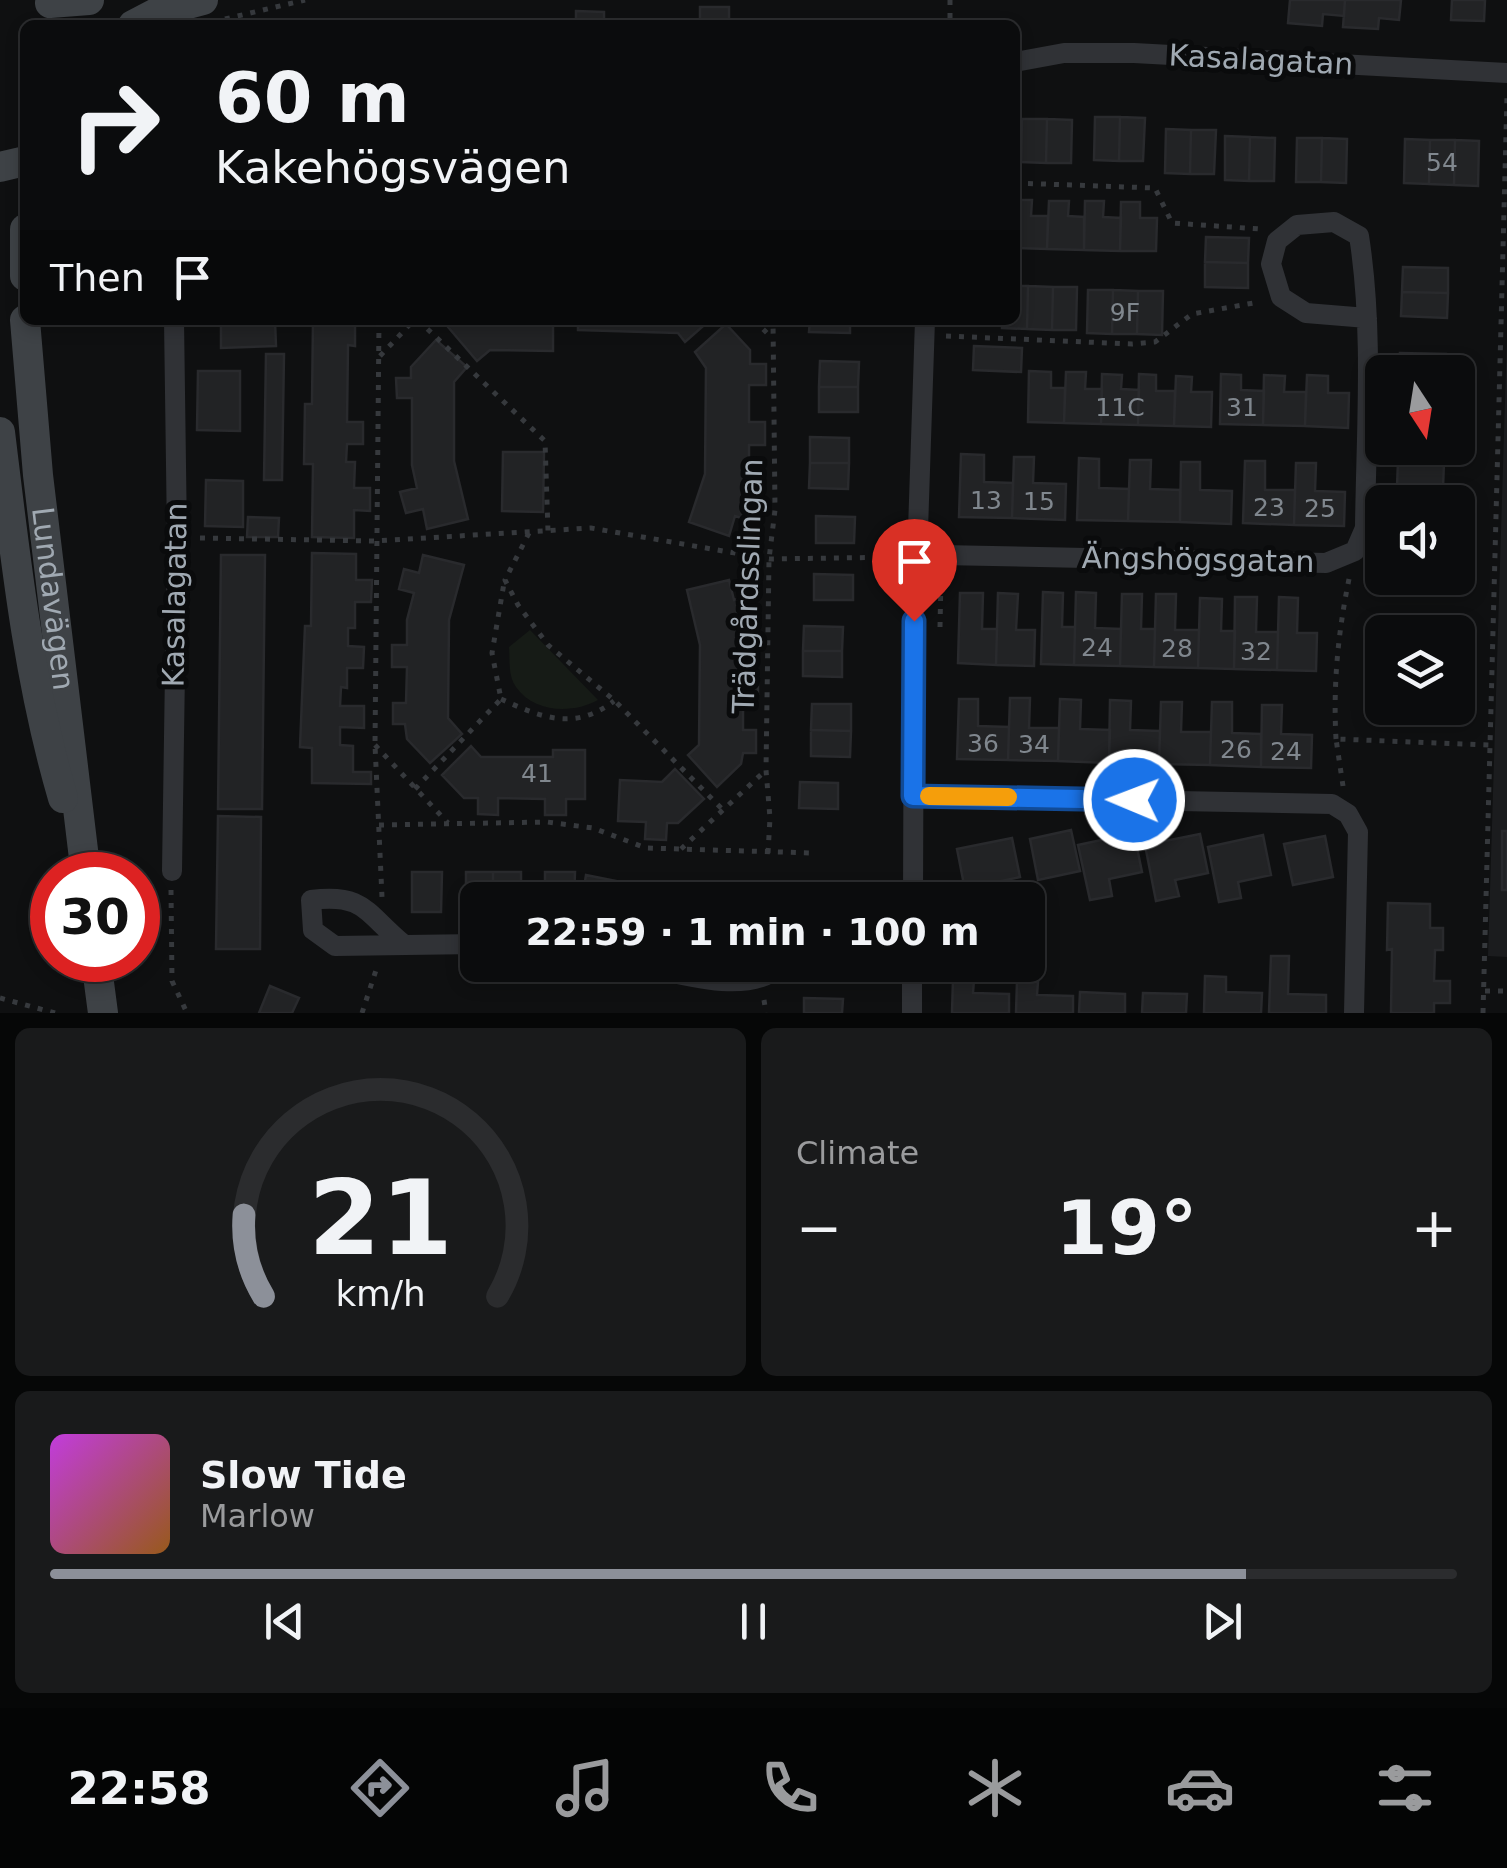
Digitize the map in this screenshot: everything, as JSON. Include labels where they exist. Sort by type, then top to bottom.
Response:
[{"type":"main road","points":[[55,9],[89,0]]},
{"type":"main road","points":[[143,20],[158,12],[210,10]]},
{"type":"main road","name":"Lundavägen","points":[[26,325],[38,475],[83,852]]},
{"type":"main road","name":"Lundavägen","points":[[0,432],[16,563],[44,731],[79,852]]},
{"type":"main road","points":[[99,982],[103,1013]]},
{"type":"street","name":"Kasalagatan","points":[[1020,61],[1064,52],[1134,52],[1507,73]]},
{"type":"street","name":"Ängshögsgatan","points":[[933,552],[1326,563],[1355,551],[1364,528],[1367,318],[1360,236],[1334,222],[1296,225],[1289,231]]},
{"type":"street","points":[[1289,231],[1277,241],[1271,264],[1281,297],[1306,312],[1367,318]]},
{"type":"street","name":"Kasalagatan","points":[[172,871],[177,537],[174,325]]},
{"type":"street","points":[[931,330],[918,530],[933,552]]},
{"type":"street","points":[[913,882],[914,621]]},
{"type":"street","points":[[913,796],[1332,804],[1348,814],[1358,832],[1354,1013]]},
{"type":"street","points":[[390,938],[460,943]]},
{"type":"street","points":[[912,982],[912,1013]]},
{"type":"path","points":[[210,10],[305,0]]},
{"type":"path","points":[[1482,1013],[1507,87]]},
{"type":"path","points":[[1020,183],[1155,188],[1172,223],[1289,231]]},
{"type":"path","points":[[931,330],[1132,344],[1154,342],[1192,314],[1281,297]]},
{"type":"path","points":[[362,1013],[390,938],[375,745],[379,325]]},
{"type":"path","points":[[378,358],[411,325]]},
{"type":"path","points":[[421,325],[544,441],[548,530]]},
{"type":"path","points":[[759,325],[773,340]]},
{"type":"path","name":"Trädgårdsslingan","points":[[768,853],[768,559],[775,510],[773,325]]},
{"type":"path","points":[[931,330],[945,351]]},
{"type":"path","points":[[177,537],[375,542],[591,528],[768,559],[900,558],[933,552],[940,629]]},
{"type":"path","points":[[500,700],[492,653],[504,580],[529,533]]},
{"type":"path","points":[[1348,814],[1336,739],[1334,694],[1338,631],[1355,551]]},
{"type":"path","points":[[504,580],[548,645],[615,701],[723,810]]},
{"type":"path","points":[[500,700],[568,721],[598,714],[615,701]]},
{"type":"path","points":[[415,789],[500,700]]},
{"type":"path","points":[[1336,739],[1491,745]]},
{"type":"path","points":[[375,745],[448,824]]},
{"type":"path","points":[[681,849],[766,770]]},
{"type":"path","points":[[379,824],[548,822],[593,828],[646,848],[812,853]]},
{"type":"path","points":[[172,871],[172,980],[187,1013]]},
{"type":"path","points":[[1485,990],[1507,991]]},
{"type":"path","points":[[0,998],[55,1013]]},
{"type":"shaded area","points":[[1507,336],[1507,957],[1488,956]]},
{"type":"shaded area","points":[[530,630],[598,700],[577,708],[554,709],[524,696],[512,678],[509,647]]},
{"type":"building","points":[[1290,0],[1345,0],[1344,16],[1323,14],[1322,26],[1288,23]]},
{"type":"building","points":[[1345,0],[1401,0],[1399,20],[1379,18],[1378,29],[1343,27]]},
{"type":"building","points":[[1452,0],[1485,0],[1484,21],[1451,20]]},
{"type":"building","points":[[700,7],[729,7],[729,20],[700,20]]},
{"type":"building","points":[[576,11],[604,12],[604,20],[576,20]]},
{"type":"building","points":[[1095,117],[1120,117],[1119,161],[1094,160]]},
{"type":"building","points":[[1120,117],[1145,118],[1143,161],[1119,161]]},
{"type":"building","points":[[1022,119],[1047,119],[1046,163],[1021,162]]},
{"type":"building","points":[[1047,119],[1072,120],[1071,163],[1046,163]]},
{"type":"building","points":[[1166,129],[1191,130],[1190,174],[1165,173]]},
{"type":"building","points":[[1191,130],[1216,130],[1214,174],[1190,174]]},
{"type":"building","points":[[1225,136],[1250,137],[1249,181],[1225,180]]},
{"type":"building","points":[[1250,137],[1275,138],[1274,181],[1249,181]]},
{"type":"building","points":[[1297,138],[1322,138],[1321,182],[1296,182]]},
{"type":"building","points":[[1322,138],[1347,139],[1346,183],[1321,182]]},
{"type":"building","points":[[1405,139],[1430,140],[1429,184],[1404,183]]},
{"type":"building","points":[[1430,140],[1455,140],[1454,185],[1429,184]]},
{"type":"building","points":[[1455,140],[1479,141],[1478,186],[1454,185]]},
{"type":"building","points":[[1020,200],[1032,200],[1031,216],[1048,216],[1047,249],[1020,248]]},
{"type":"building","points":[[1049,201],[1069,201],[1068,216],[1084,217],[1084,250],[1047,249]]},
{"type":"building","points":[[1085,201],[1104,201],[1103,217],[1121,218],[1120,251],[1084,250]]},
{"type":"building","points":[[1121,202],[1140,202],[1140,218],[1157,218],[1156,251],[1120,251]]},
{"type":"building","points":[[1206,237],[1249,238],[1248,263],[1205,262]]},
{"type":"building","points":[[1205,262],[1248,263],[1248,288],[1205,287]]},
{"type":"building","points":[[1403,267],[1448,268],[1448,293],[1402,292]]},
{"type":"building","points":[[1020,286],[1028,286],[1027,329],[1002,328],[1020,325]]},
{"type":"building","points":[[1028,286],[1053,287],[1052,330],[1027,329]]},
{"type":"building","points":[[1053,287],[1077,287],[1076,330],[1052,330]]},
{"type":"building","points":[[1088,290],[1113,290],[1112,334],[1087,333]]},
{"type":"building","points":[[1113,290],[1138,291],[1137,334],[1112,334]]},
{"type":"building","points":[[1138,291],[1163,291],[1162,335],[1137,334]]},
{"type":"building","points":[[1402,292],[1448,293],[1447,318],[1401,316]]},
{"type":"building","points":[[221,325],[275,325],[276,346],[221,348]]},
{"type":"building","points":[[313,325],[355,325],[355,346],[348,345],[347,422],[363,422],[363,444],[347,444],[346,462],[355,462],[354,488],[370,488],[370,511],[354,510],[354,538],[312,537],[313,464],[304,464],[305,404],[312,404]]},
{"type":"building","points":[[553,325],[553,351],[490,350],[477,361],[448,327]]},
{"type":"building","points":[[578,325],[704,325],[685,342],[678,333],[578,330]]},
{"type":"building","points":[[727,325],[750,350],[750,364],[766,364],[766,385],[749,385],[749,422],[765,422],[765,445],[749,445],[749,476],[742,495],[759,500],[752,521],[735,516],[729,536],[689,522],[705,474],[706,368],[695,352]]},
{"type":"building","points":[[810,325],[850,325],[850,333],[809,332]]},
{"type":"building","points":[[436,340],[467,367],[454,382],[454,461],[468,519],[427,529],[423,509],[406,513],[400,492],[417,488],[412,465],[412,398],[397,398],[396,378],[411,378],[411,367]]},
{"type":"building","points":[[974,346],[1022,348],[1021,372],[973,370]]},
{"type":"building","points":[[1400,353],[1446,354],[1446,355]]},
{"type":"building","points":[[266,354],[284,354],[282,480],[264,480]]},
{"type":"building","points":[[820,361],[859,362],[858,387],[819,387]]},
{"type":"building","points":[[198,371],[240,371],[240,431],[197,430]]},
{"type":"building","points":[[1029,371],[1051,372],[1051,388],[1065,388],[1064,423],[1028,422]]},
{"type":"building","points":[[1066,372],[1086,372],[1085,389],[1102,389],[1101,424],[1064,423]]},
{"type":"building","points":[[1102,374],[1122,375],[1121,389],[1139,390],[1138,425],[1101,424]]},
{"type":"building","points":[[1139,374],[1156,375],[1156,391],[1175,391],[1174,426],[1138,425]]},
{"type":"building","points":[[1221,374],[1241,375],[1241,390],[1264,391],[1263,425],[1220,424]]},
{"type":"building","points":[[1264,375],[1285,376],[1284,392],[1306,392],[1305,426],[1263,425]]},
{"type":"building","points":[[1307,375],[1328,376],[1328,393],[1349,393],[1348,428],[1305,426]]},
{"type":"building","points":[[1176,376],[1192,377],[1191,392],[1212,392],[1211,427],[1174,426]]},
{"type":"building","points":[[819,387],[858,387],[858,412],[819,412]]},
{"type":"building","points":[[810,437],[849,438],[849,463],[810,463]]},
{"type":"building","points":[[503,452],[544,452],[543,512],[502,511]]},
{"type":"building","points":[[961,454],[984,455],[984,482],[1013,483],[1012,518],[959,517]]},
{"type":"building","points":[[1014,457],[1034,457],[1033,483],[1066,484],[1065,520],[1012,518]]},
{"type":"building","points":[[1079,458],[1099,459],[1099,488],[1129,489],[1128,521],[1077,520]]},
{"type":"building","points":[[1130,460],[1151,460],[1150,489],[1180,490],[1180,522],[1128,521]]},
{"type":"building","points":[[1245,461],[1265,461],[1265,490],[1295,490],[1294,525],[1243,523]]},
{"type":"building","points":[[1181,462],[1200,462],[1200,490],[1232,491],[1231,524],[1180,522]]},
{"type":"building","points":[[810,463],[849,463],[848,489],[809,488]]},
{"type":"building","points":[[1296,463],[1316,463],[1315,491],[1345,492],[1344,526],[1294,525]]},
{"type":"building","points":[[1398,465],[1444,465],[1443,485],[1397,485]]},
{"type":"building","points":[[206,480],[243,481],[243,527],[205,526]]},
{"type":"building","points":[[816,516],[855,517],[854,543],[816,543]]},
{"type":"building","points":[[248,517],[279,518],[278,537],[247,537]]},
{"type":"building","points":[[312,553],[356,554],[356,580],[372,580],[371,602],[355,602],[355,628],[348,628],[348,646],[364,647],[363,668],[347,668],[347,688],[341,687],[340,706],[364,706],[364,728],[340,727],[340,745],[353,746],[353,772],[371,772],[371,784],[312,783],[312,748],[300,747],[305,626],[311,626]]},
{"type":"building","points":[[221,555],[265,555],[262,809],[218,809]]},
{"type":"building","points":[[423,555],[464,565],[449,620],[448,718],[462,734],[430,763],[407,739],[405,724],[393,724],[393,703],[406,703],[407,667],[392,667],[392,645],[407,645],[407,620],[414,593],[399,589],[404,569],[419,573]]},
{"type":"building","points":[[814,574],[853,575],[853,600],[814,600]]},
{"type":"building","points":[[729,580],[734,600],[750,596],[754,617],[738,621],[743,672],[758,672],[758,694],[743,695],[743,730],[756,730],[756,753],[743,753],[741,764],[717,787],[688,755],[699,745],[700,645],[687,590]]},
{"type":"building","points":[[1043,592],[1063,593],[1062,627],[1075,627],[1074,665],[1041,664]]},
{"type":"building","points":[[1076,592],[1096,593],[1095,628],[1121,629],[1120,666],[1074,665]]},
{"type":"building","points":[[960,593],[983,593],[982,629],[997,629],[996,665],[958,663]]},
{"type":"building","points":[[998,593],[1018,594],[1016,630],[1035,630],[1034,666],[996,665]]},
{"type":"building","points":[[1122,594],[1142,594],[1141,629],[1155,629],[1154,667],[1120,666]]},
{"type":"building","points":[[1156,594],[1176,594],[1175,630],[1199,630],[1198,668],[1154,667]]},
{"type":"building","points":[[1235,597],[1257,597],[1256,632],[1278,632],[1277,670],[1234,669]]},
{"type":"building","points":[[1279,597],[1298,598],[1297,633],[1317,633],[1316,671],[1277,670]]},
{"type":"building","points":[[1200,598],[1222,599],[1221,631],[1235,631],[1234,669],[1198,668]]},
{"type":"building","points":[[804,626],[843,627],[842,651],[803,651]]},
{"type":"building","points":[[803,651],[842,651],[842,677],[803,676]]},
{"type":"building","points":[[1010,698],[1030,698],[1029,728],[1059,728],[1058,761],[1008,760]]},
{"type":"building","points":[[959,699],[978,699],[978,726],[1009,727],[1008,760],[957,759]]},
{"type":"building","points":[[1060,699],[1081,700],[1080,729],[1110,730],[1109,763],[1058,761]]},
{"type":"building","points":[[1110,700],[1131,701],[1130,730],[1160,731],[1159,764],[1109,763]]},
{"type":"building","points":[[1161,702],[1182,702],[1181,732],[1211,732],[1210,765],[1159,764]]},
{"type":"building","points":[[1212,702],[1232,702],[1232,733],[1261,734],[1261,767],[1210,765]]},
{"type":"building","points":[[812,704],[851,704],[851,731],[811,730]]},
{"type":"building","points":[[1262,705],[1282,705],[1281,734],[1312,735],[1311,768],[1261,767]]},
{"type":"building","points":[[811,730],[851,731],[850,757],[811,756]]},
{"type":"building","points":[[471,746],[481,757],[553,757],[553,750],[585,750],[585,799],[566,799],[566,815],[545,815],[545,799],[498,798],[498,815],[478,814],[478,798],[464,798],[442,775]]},
{"type":"building","points":[[675,769],[704,799],[678,823],[667,823],[666,840],[645,839],[646,822],[618,821],[620,780],[662,782]]},
{"type":"building","points":[[800,782],[838,783],[838,809],[799,808]]},
{"type":"building","points":[[218,816],[261,817],[260,949],[216,949]]},
{"type":"building","points":[[1071,830],[1080,871],[1038,880],[1030,839]]},
{"type":"building","points":[[1502,831],[1507,831],[1507,890],[1502,890]]},
{"type":"building","points":[[1134,833],[1142,872],[1109,879],[1112,896],[1090,900],[1078,845]]},
{"type":"building","points":[[1200,834],[1208,873],[1175,880],[1179,896],[1156,901],[1145,845]]},
{"type":"building","points":[[1263,835],[1271,875],[1238,882],[1241,898],[1219,902],[1208,847]]},
{"type":"building","points":[[1325,836],[1333,877],[1293,885],[1284,844]]},
{"type":"building","points":[[1012,838],[1020,877],[963,882],[957,849]]},
{"type":"building","points":[[412,872],[442,872],[441,912],[412,912]]},
{"type":"building","points":[[466,872],[493,872],[493,882],[466,882]]},
{"type":"building","points":[[493,872],[521,872],[521,882],[493,882]]},
{"type":"building","points":[[545,872],[575,872],[575,882],[545,882]]},
{"type":"building","points":[[586,875],[616,881],[616,882],[585,882]]},
{"type":"building","points":[[1388,903],[1430,904],[1430,928],[1443,928],[1443,950],[1435,950],[1434,981],[1450,981],[1450,1003],[1434,1003],[1434,1013],[1391,1013]]},
{"type":"building","points":[[1271,956],[1289,956],[1288,994],[1326,995],[1326,1013],[1269,1013]]},
{"type":"building","points":[[1205,976],[1226,977],[1226,992],[1262,993],[1261,1013],[1204,1013]]},
{"type":"building","points":[[953,982],[974,982],[973,993],[1009,994],[1009,1013],[952,1013]]},
{"type":"building","points":[[1017,982],[1038,982],[1037,995],[1073,996],[1073,1013],[1016,1013]]},
{"type":"building","points":[[270,986],[299,998],[292,1013],[259,1013]]},
{"type":"building","points":[[1080,992],[1125,994],[1125,1013],[1079,1013]]},
{"type":"building","points":[[1143,993],[1187,994],[1186,1013],[1142,1013]]},
{"type":"building","points":[[804,998],[843,999],[842,1013],[804,1013]]},
{"type":"slow traffic","points":[[929,796],[1008,797]]},
{"type":"route","points":[[914,621],[913,796],[1134,800]]}]
